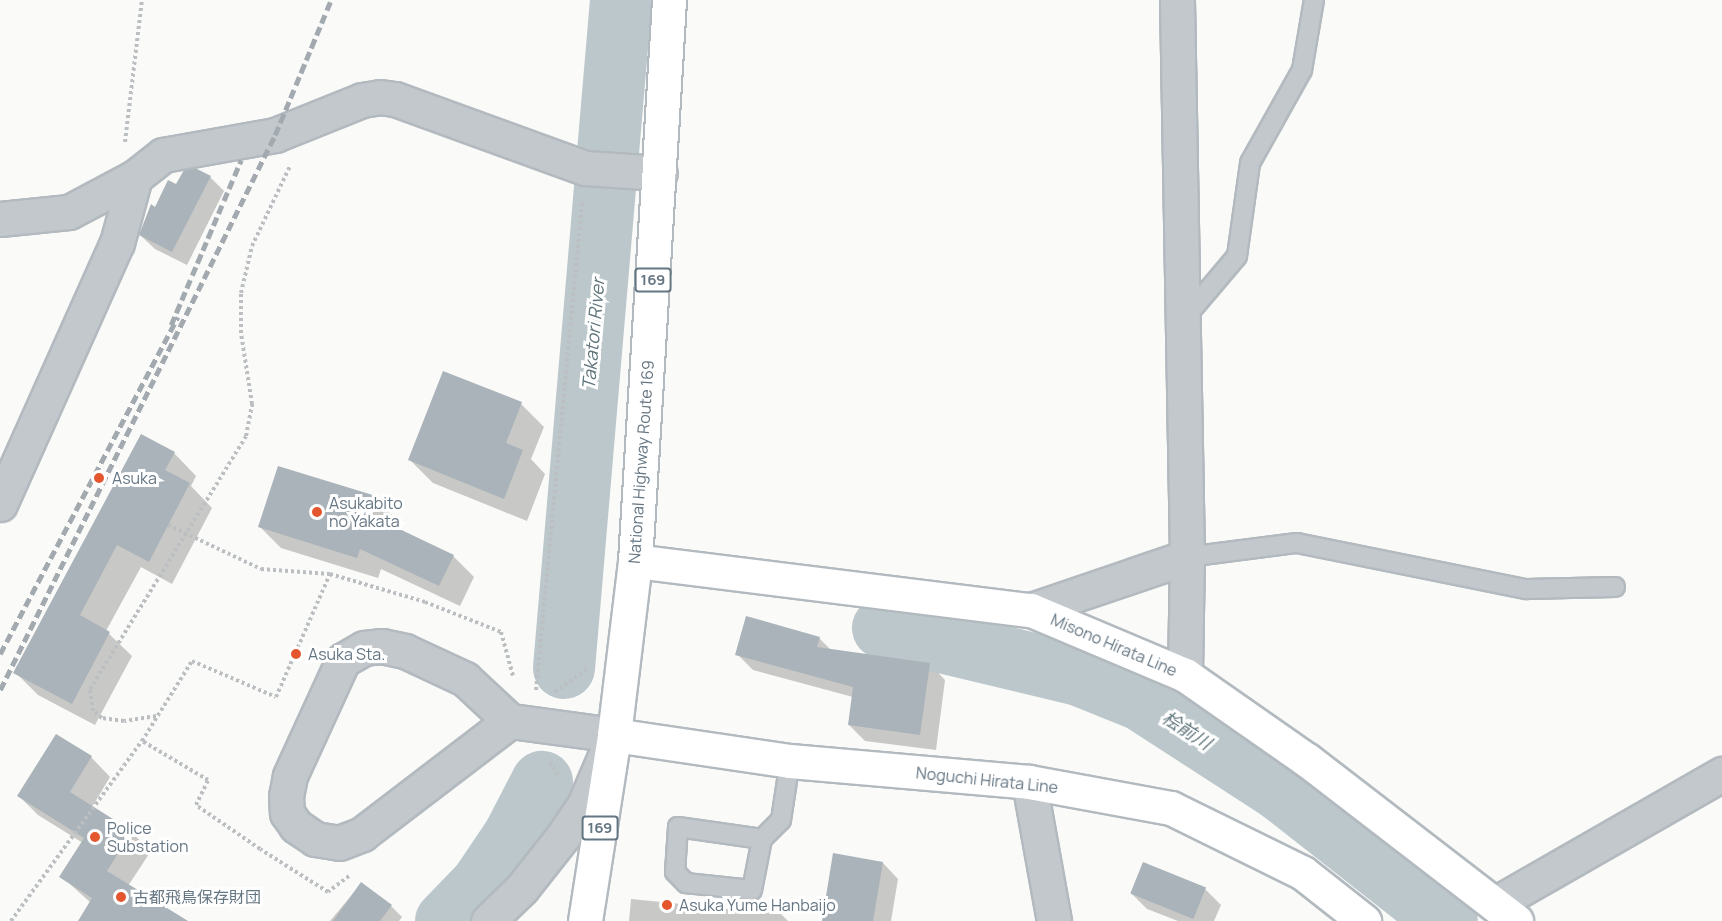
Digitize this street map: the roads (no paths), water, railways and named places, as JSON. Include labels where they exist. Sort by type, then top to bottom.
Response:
[{"type":"main road","name":"National Highway Route 169","points":[[585,921],[614,735],[635,561],[669,0]]},
{"type":"main road","name":"Misono Hirata Line","points":[[635,561],[1031,610],[1185,675],[1307,760],[1505,913]]},
{"type":"main road","name":"Noguchi Hirata Line","points":[[614,735],[790,761],[1029,782],[1171,808],[1303,873],[1364,921]]},
{"type":"street","points":[[1177,0],[1187,556],[1185,675]]},
{"type":"street","points":[[0,219],[69,212],[135,177],[164,155],[182,149],[234,145],[311,122],[362,100],[395,99],[585,168],[660,173]]},
{"type":"street","points":[[0,504],[117,243],[135,177]]},
{"type":"street","points":[[1031,610],[1187,556]]},
{"type":"street","points":[[488,921],[522,888],[563,836],[585,803],[614,735],[510,721],[465,680],[405,651],[382,646],[364,648],[343,660],[290,776],[287,813],[296,826],[315,839],[339,843],[362,834],[510,721]]},
{"type":"street","points":[[1505,913],[1722,774]]},
{"type":"street","points":[[1029,782],[1054,921]]},
{"type":"lane","points":[[1183,320],[1237,256],[1250,163],[1302,70],[1314,0]]},
{"type":"lane","points":[[1187,556],[1297,543],[1526,589],[1615,587]]},
{"type":"lane","points":[[762,839],[678,827],[675,872],[686,883],[752,890],[762,839],[781,820],[790,761]]},
{"type":"waterway","name":"Takatori River","points":[[564,668],[621,0]]},
{"type":"waterway","name":"桧前川","points":[[883,628],[1079,675],[1141,700],[1280,790],[1447,921]]},
{"type":"waterway","name":"Takatori River","points":[[446,921],[481,885],[514,836],[542,782]]},
{"type":"railway","points":[[0,690],[275,135],[331,0]]},
{"type":"railway","points":[[171,325],[241,160]]},
{"type":"railway","points":[[0,654],[178,317]]},
{"type":"place","name":"Asuka","points":[[99,478]]},
{"type":"place","name":"Asukabito no Yakata","points":[[317,512]]},
{"type":"place","name":"Asuka Sta.","points":[[296,654]]},
{"type":"place","name":"Police Substation","points":[[95,837]]},
{"type":"place","name":"古都飛鳥保存財団","points":[[121,897]]},
{"type":"place","name":"Asuka Yume Hanbaijo","points":[[667,905]]}]
